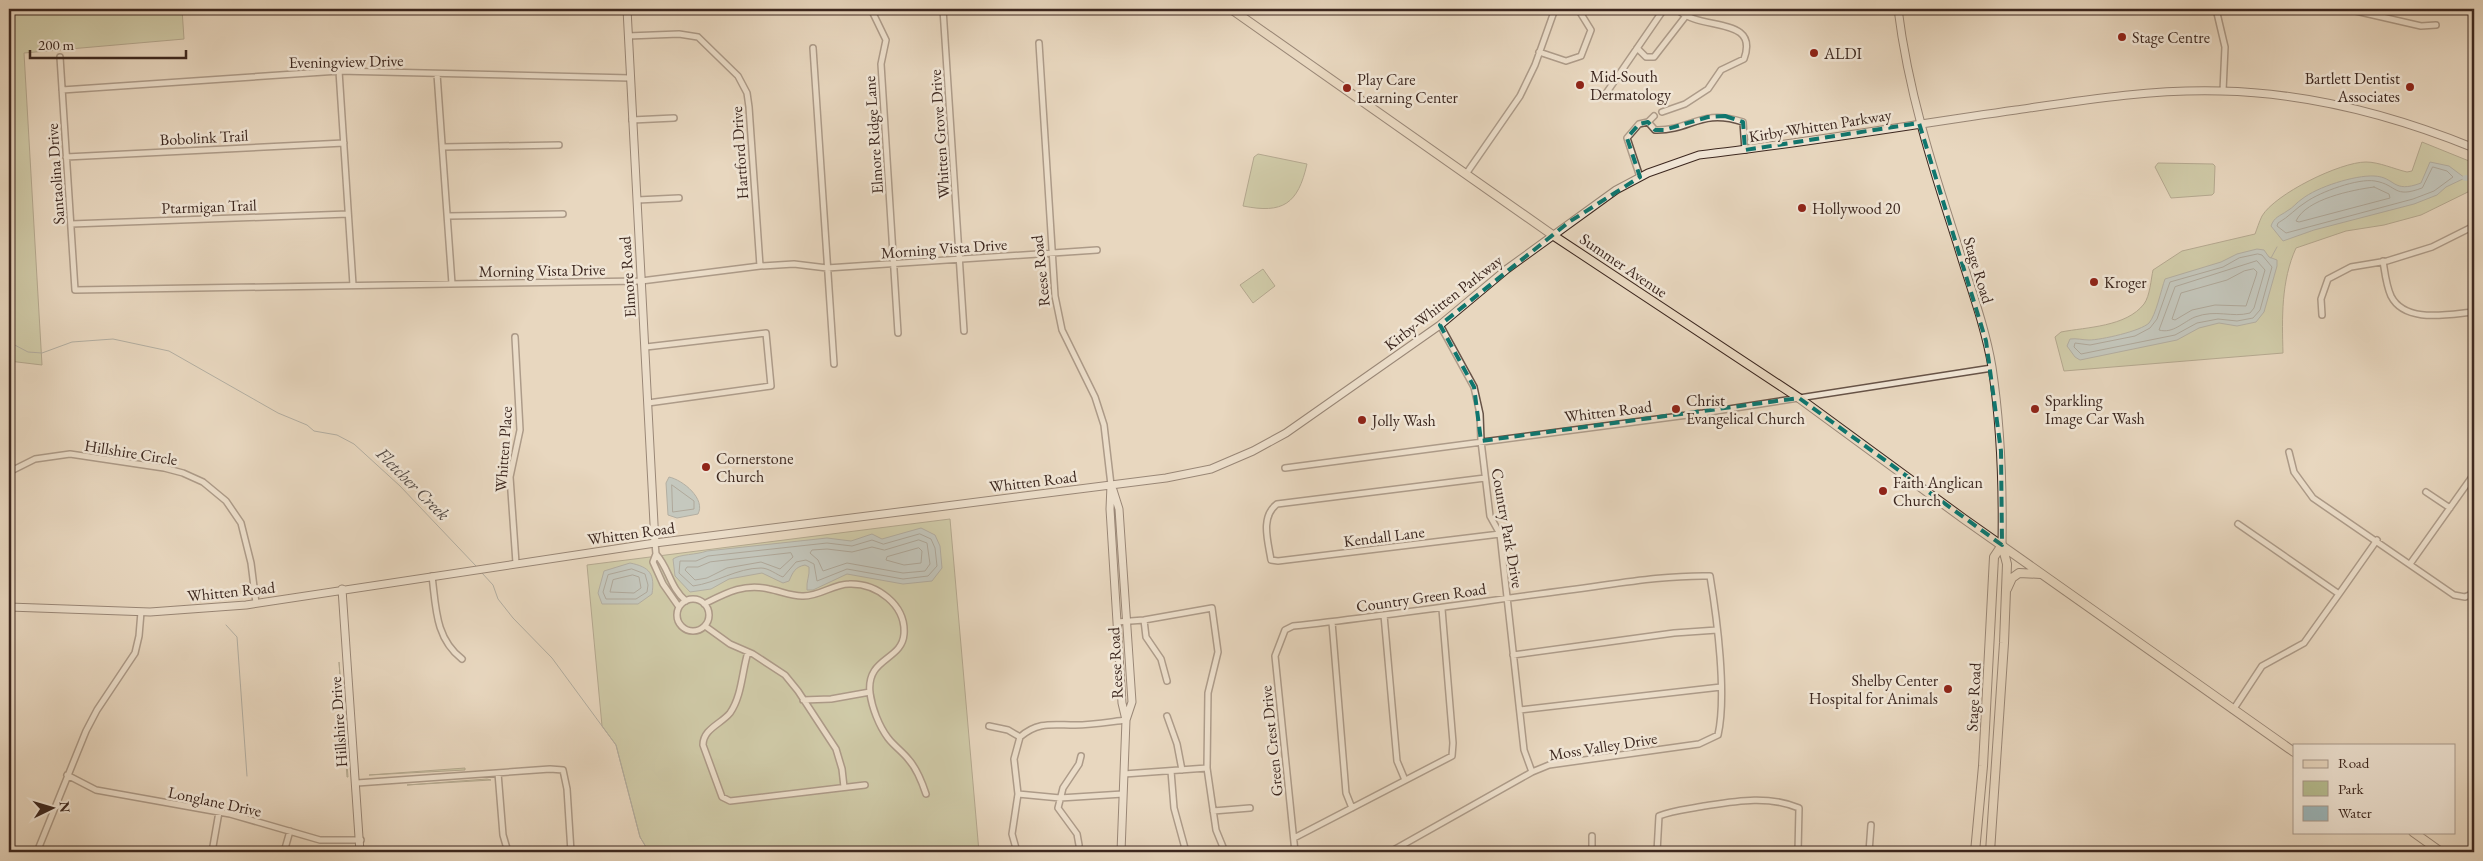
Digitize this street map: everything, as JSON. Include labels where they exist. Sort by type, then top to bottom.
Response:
[{"type":"main road","name":"Elmore Road","points":[[627,9],[655,543]]},
{"type":"main road","name":"Summer Avenue","points":[[1231,9],[1554,236],[1799,398],[1964,519],[2293,751]]},
{"type":"main road","name":"Stage Road","points":[[1898,9],[1908,75],[1920,123],[1974,296],[1992,368],[2002,458],[2002,545],[2007,564],[2002,697],[1990,852]]},
{"type":"main road","name":"Kirby-Whitten Parkway","points":[[1252,451],[1286,433],[1440,326],[1507,269],[1554,236],[1569,222],[1616,190],[1673,163],[1699,155],[2132,94],[2223,91],[2295,97],[2358,109],[2424,128],[2474,148]]},
{"type":"main road","name":"Whitten Road","points":[[9,607],[141,612],[212,609],[655,543],[1169,478],[1210,469],[1252,451]]},
{"type":"main road","name":"Reese Road","points":[[1111,485],[1119,508],[1127,621],[1132,702],[1126,720]]},
{"type":"main road","name":"Reese Road","points":[[1111,485],[1110,509],[1122,703],[1126,720],[1121,852]]},
{"type":"main road","name":"Stage Road","points":[[1975,852],[1989,668],[1994,557],[2002,545]]},
{"type":"main road","points":[[2006,591],[2012,578],[2019,573],[2042,574]]},
{"type":"main road","name":"Hillshire Drive","points":[[342,589],[361,840],[360,852]]},
{"type":"main road","points":[[1989,668],[1996,670],[1998,673],[1998,686],[2002,697]]},
{"type":"main road","points":[[2415,834],[2441,852]]},
{"type":"street","name":"Elmore Ridge Lane","points":[[871,9],[886,40],[881,64],[898,333]]},
{"type":"street","name":"Whitten Grove Drive","points":[[943,9],[964,331]]},
{"type":"street","points":[[1466,174],[1520,96],[1555,9]]},
{"type":"street","points":[[1539,52],[1566,61],[1581,56],[1591,37],[1592,30],[1578,9]]},
{"type":"street","points":[[1607,92],[1664,9]]},
{"type":"street","points":[[1662,112],[1685,104],[1708,89],[1721,70],[1744,59],[1748,48],[1745,37],[1738,29],[1699,22],[1685,16],[1677,9]]},
{"type":"street","points":[[2216,9],[2225,47],[2223,91]]},
{"type":"street","points":[[2347,9],[2422,26],[2436,25]]},
{"type":"street","points":[[1637,48],[1646,57],[1654,57],[1685,16]]},
{"type":"street","name":"Hartford Drive","points":[[628,36],[679,34],[698,37],[738,76],[747,93],[749,107],[760,266]]},
{"type":"street","name":"Reese Road","points":[[1039,43],[1055,296],[1062,330],[1095,396],[1104,425],[1111,485]]},
{"type":"street","points":[[813,48],[834,364]]},
{"type":"street","name":"Santaolina Drive","points":[[60,57],[75,290]]},
{"type":"street","points":[[339,71],[353,285]]},
{"type":"street","name":"Eveningview Drive","points":[[62,90],[339,71],[630,78]]},
{"type":"street","points":[[437,74],[452,284]]},
{"type":"street","points":[[1640,177],[1627,138],[1638,124],[1648,122],[1654,116]]},
{"type":"street","points":[[1648,122],[1654,130],[1664,130],[1708,117],[1725,116],[1742,122],[1745,150]]},
{"type":"street","points":[[632,120],[674,118]]},
{"type":"street","name":"Bobolink Trail","points":[[66,157],[344,143]]},
{"type":"street","points":[[443,147],[559,145]]},
{"type":"street","points":[[636,200],[679,198]]},
{"type":"street","name":"Ptarmigan Trail","points":[[71,224],[348,214]]},
{"type":"street","points":[[448,216],[563,214]]},
{"type":"street","points":[[2322,315],[2320,299],[2328,279],[2351,267],[2383,262],[2439,244],[2474,226]]},
{"type":"street","name":"Morning Vista Drive","points":[[75,290],[641,281],[760,266],[794,264],[827,268],[1097,250]]},
{"type":"street","points":[[2383,262],[2390,293],[2400,312],[2425,315],[2474,312]]},
{"type":"street","name":"Country Park Drive","points":[[1440,326],[1474,387],[1480,414],[1481,442],[1490,516],[1500,534],[1524,750],[1532,772]]},
{"type":"street","points":[[646,348],[766,333],[772,386],[648,403]]},
{"type":"street","name":"Whitten Place","points":[[515,337],[520,430],[510,477],[516,563]]},
{"type":"street","name":"Whitten Road","points":[[1286,468],[1799,398],[1992,368]]},
{"type":"street","points":[[2289,452],[2294,472],[2313,498],[2349,524],[2377,540],[2454,595],[2465,598],[2474,592]]},
{"type":"street","name":"Hillshire Circle","points":[[9,472],[34,458],[70,454],[164,468],[183,473],[203,482],[226,501],[241,523],[251,563],[256,603]]},
{"type":"street","points":[[2410,564],[2474,474]]},
{"type":"street","name":"Kendall Lane","points":[[1485,478],[1277,504],[1271,509],[1266,522],[1271,560],[1278,561],[1500,534]]},
{"type":"street","points":[[2426,492],[2450,508]]},
{"type":"street","points":[[2238,524],[2339,594]]},
{"type":"street","points":[[2233,710],[2262,666],[2304,643],[2377,540]]},
{"type":"street","points":[[655,543],[656,554],[653,562],[663,584],[679,607],[678,621],[685,629],[696,631],[705,626],[709,617],[704,604],[696,599],[686,600],[679,607]]},
{"type":"street","points":[[656,554],[661,560],[674,588],[686,600]]},
{"type":"street","points":[[432,576],[439,628],[447,644],[462,660]]},
{"type":"street","name":"Country Green Road","points":[[1285,630],[1293,626],[1442,609],[1508,598],[1680,576],[1710,576],[1716,604],[1717,630]]},
{"type":"street","points":[[704,604],[726,592],[754,587],[801,596],[820,594],[849,584],[861,585],[881,592],[893,603],[900,616],[904,634],[897,650],[881,661],[874,670],[870,692],[883,730],[888,739],[910,760],[926,794]]},
{"type":"street","points":[[1117,622],[1144,620],[1212,608],[1218,652],[1208,693],[1207,768],[1216,830],[1225,852]]},
{"type":"street","points":[[1294,838],[1452,756],[1453,743],[1442,609]]},
{"type":"street","points":[[37,852],[96,710],[135,653],[141,612]]},
{"type":"street","points":[[1384,615],[1397,762],[1405,780]]},
{"type":"street","points":[[1144,620],[1146,637],[1161,659],[1168,681]]},
{"type":"street","points":[[1332,622],[1346,793],[1352,808]]},
{"type":"street","points":[[705,626],[730,644],[748,652],[785,675],[836,749],[842,769],[844,787]]},
{"type":"street","name":"Green Crest Drive","points":[[1285,630],[1275,656],[1295,852]]},
{"type":"street","points":[[1513,655],[1674,633],[1717,630],[1721,687],[1520,710]]},
{"type":"street","points":[[748,652],[736,704],[721,723],[709,730],[703,739],[703,745],[722,797],[730,801],[865,785]]},
{"type":"street","name":"Moss Valley Drive","points":[[1390,852],[1532,772],[1550,765],[1699,744],[1718,735],[1721,720],[1721,687]]},
{"type":"street","points":[[804,700],[830,699],[870,692]]},
{"type":"street","points":[[1167,716],[1177,744],[1182,770]]},
{"type":"street","points":[[1017,852],[1012,834],[1018,794],[1014,760],[1020,737],[1030,728],[1042,724],[1076,725],[1126,720]]},
{"type":"street","points":[[989,726],[1008,730],[1020,737]]},
{"type":"street","points":[[1079,845],[1076,834],[1058,808],[1060,798],[1082,756]]},
{"type":"street","points":[[1124,774],[1207,768]]},
{"type":"street","points":[[357,783],[563,770],[567,789],[572,852]]},
{"type":"street","points":[[1171,771],[1174,808],[1186,852]]},
{"type":"street","points":[[498,773],[503,835],[508,852]]},
{"type":"street","name":"Longlane Drive","points":[[67,776],[99,790],[219,812],[324,841],[361,840]]},
{"type":"street","points":[[1018,794],[1060,798],[1123,794]]},
{"type":"street","points":[[1657,852],[1659,816],[1749,800],[1788,804],[1799,808],[1798,852]]},
{"type":"street","points":[[1213,811],[1250,808]]},
{"type":"street","points":[[212,852],[219,812]]},
{"type":"street","points":[[1869,852],[1871,825]]},
{"type":"street","points":[[284,852],[290,831]]},
{"type":"street","points":[[1592,836],[1592,852]]},
{"type":"highlighted area","points":[[1725,116],[1743,122],[1745,150],[1919,123],[1986,341],[2001,451],[2002,545],[1799,398],[1481,441],[1474,387],[1440,325],[1569,222],[1640,177],[1627,138],[1639,124],[1648,122],[1655,130],[1664,130],[1708,117]]},
{"type":"green space","points":[[9,9],[182,9],[184,39],[24,53],[42,365],[9,361]]},
{"type":"green space","points":[[2422,142],[2474,163],[2474,189],[2421,215],[2384,225],[2346,231],[2296,248],[2287,273],[2285,286],[2283,353],[2064,371],[2055,337],[2061,332],[2117,322],[2136,312],[2148,297],[2153,270],[2182,251],[2255,234],[2262,216],[2280,198],[2309,181],[2341,167],[2355,163],[2371,162],[2407,172],[2412,171]]},
{"type":"green space","points":[[1258,154],[1307,164],[1299,189],[1287,203],[1269,208],[1243,206],[1254,157]]},
{"type":"green space","points":[[2158,163],[2213,164],[2215,166],[2214,193],[2212,195],[2171,198],[2155,167]]},
{"type":"green space","points":[[1263,269],[1275,286],[1253,303],[1240,285]]},
{"type":"green space","points":[[950,519],[979,852],[649,852],[640,837],[616,745],[602,726],[587,565]]},
{"type":"green space","points":[[339,662],[348,777],[347,777]]},
{"type":"green space","points":[[465,768],[465,770],[369,775]]},
{"type":"green space","points":[[487,779],[491,780],[407,785]]},
{"type":"water","points":[[2430,162],[2449,166],[2465,178],[2446,187],[2437,195],[2414,204],[2314,230],[2283,241],[2271,226],[2276,219],[2300,200],[2326,186],[2357,177],[2374,176],[2387,179],[2399,186],[2412,186],[2421,183]]},
{"type":"water","points":[[2257,249],[2264,250],[2269,257],[2277,260],[2277,266],[2264,312],[2256,322],[2237,326],[2219,323],[2199,328],[2177,340],[2080,360],[2075,357],[2067,346],[2070,339],[2089,340],[2102,338],[2130,332],[2145,326],[2152,319],[2165,279]]},
{"type":"water","points":[[669,477],[681,482],[696,496],[700,508],[698,514],[677,518],[668,515],[666,483]]},
{"type":"water","points":[[921,528],[935,535],[940,546],[942,568],[932,581],[903,584],[847,574],[813,590],[807,590],[809,567],[805,565],[793,573],[789,581],[783,583],[762,573],[729,579],[711,589],[690,592],[675,576],[673,559],[684,555],[827,538],[851,541],[872,534],[882,539]]},
{"type":"water","points":[[630,563],[647,569],[650,572],[653,581],[652,594],[638,604],[602,604],[598,593],[604,571]]},
{"type":"waterway","points":[[2465,178],[2474,178]]},
{"type":"waterway","points":[[2271,258],[2277,247]]},
{"type":"waterway","name":"Fletcher Creek","points":[[9,342],[28,352],[42,353],[72,342],[113,339],[169,351],[278,413],[307,425],[314,431],[337,435],[354,444],[400,486],[476,566]]},
{"type":"waterway","name":"Fletcher Creek","points":[[482,573],[493,585],[498,599],[513,618],[552,658],[616,745],[640,837],[649,852]]},
{"type":"waterway","points":[[226,625],[237,637],[247,776]]},
{"type":"place","name":"Stage Centre","points":[[2122,37]]},
{"type":"place","name":"ALDI","points":[[1814,53]]},
{"type":"place","name":"Mid-South Dermatology","points":[[1580,85]]},
{"type":"place","name":"Bartlett Dentist Associates","points":[[2410,87]]},
{"type":"place","name":"Play Care Learning Center","points":[[1347,88]]},
{"type":"place","name":"Hollywood 20","points":[[1802,208]]},
{"type":"place","name":"Kroger","points":[[2094,282]]},
{"type":"place","name":"Christ Evangelical Church","points":[[1676,409]]},
{"type":"place","name":"Sparkling Image Car Wash","points":[[2035,409]]},
{"type":"place","name":"Jolly Wash","points":[[1362,420]]},
{"type":"place","name":"Cornerstone Church","points":[[706,467]]},
{"type":"place","name":"Faith Anglican Church","points":[[1883,491]]},
{"type":"place","name":"Shelby Center Hospital for Animals","points":[[1948,689]]}]
